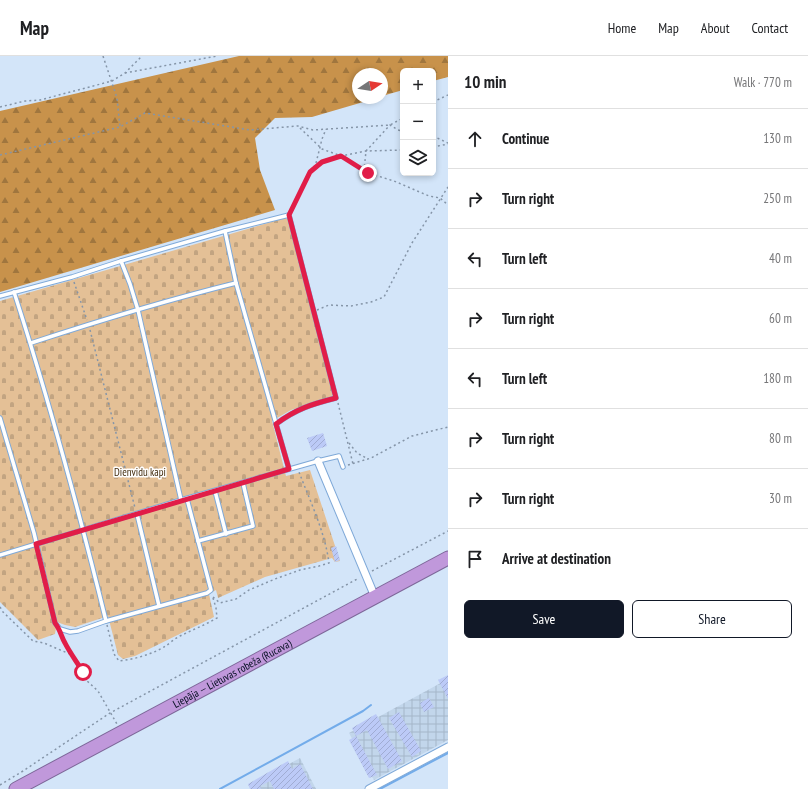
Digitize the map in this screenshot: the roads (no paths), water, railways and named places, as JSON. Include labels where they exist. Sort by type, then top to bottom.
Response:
[{"type":"highway","name":"Liepāja — Lietuvas robeža (Rucava)","points":[[16,789],[448,558]]},
{"type":"street","points":[[318,461],[375,597]]},
{"type":"street","points":[[369,789],[448,747]]},
{"type":"lane","points":[[0,296],[72,277],[121,261],[225,231],[289,215],[336,398],[297,410],[276,424]]},
{"type":"lane","points":[[225,231],[236,283],[289,469]]},
{"type":"lane","points":[[121,261],[138,310],[181,500]]},
{"type":"lane","points":[[31,343],[191,294],[236,283]]},
{"type":"lane","points":[[14,292],[31,343],[83,529],[106,621]]},
{"type":"lane","points":[[0,418],[36,544],[55,623],[60,629],[70,632],[78,631],[106,621],[207,593],[211,590],[187,499]]},
{"type":"lane","points":[[0,555],[181,500],[318,461],[339,456],[343,467]]},
{"type":"lane","points":[[198,541],[253,526],[242,483]]},
{"type":"lane","points":[[214,491],[226,534]]},
{"type":"lane","points":[[137,514],[160,606]]},
{"type":"waterway","points":[[220,789],[363,711],[371,705]]},
{"type":"waterway","points":[[380,789],[448,753]]},
{"type":"park label","name":"Dienvidu kapi","points":[[140,472]]}]
